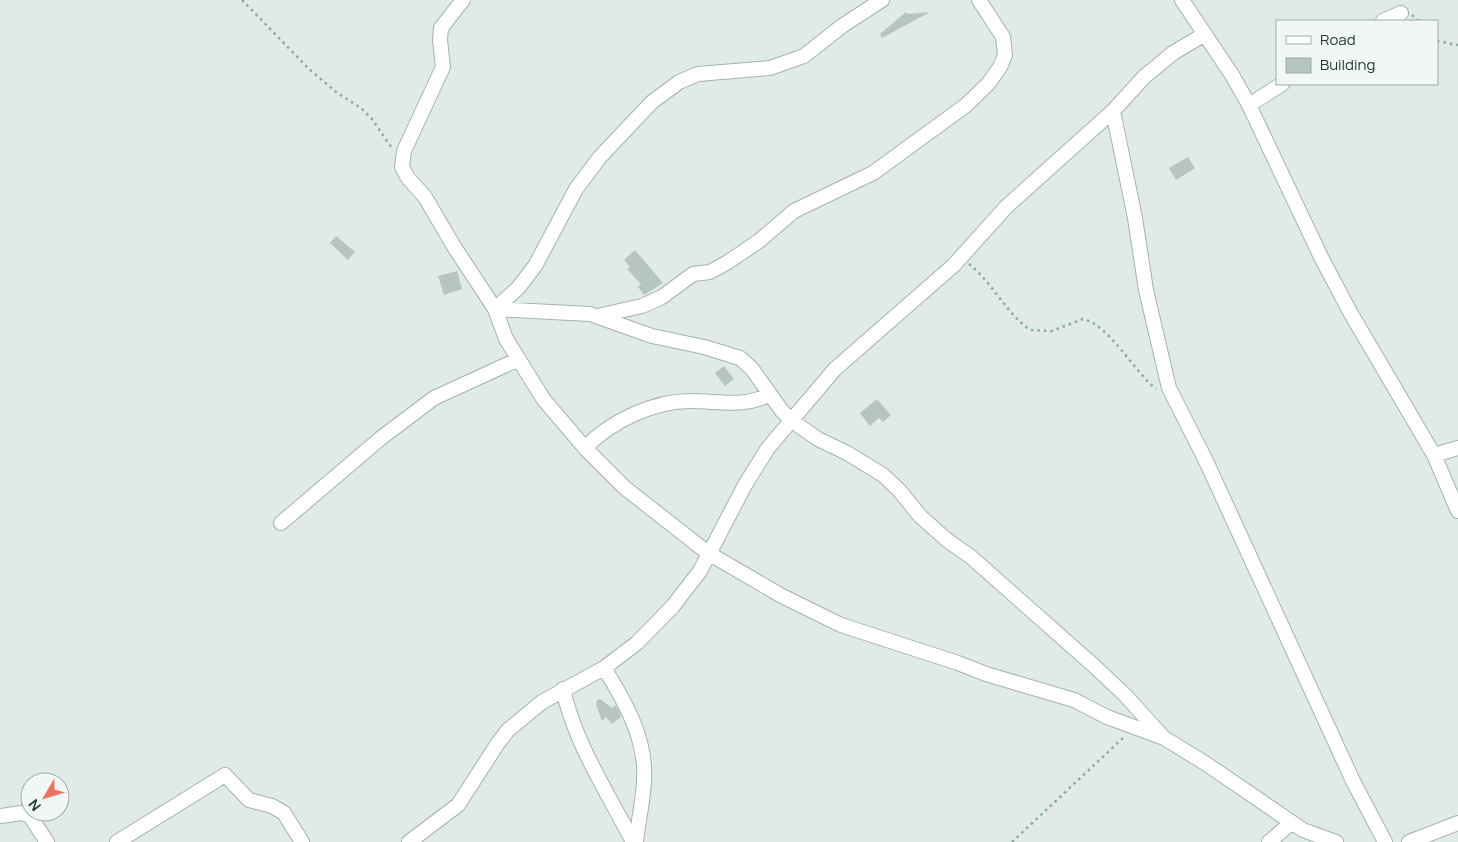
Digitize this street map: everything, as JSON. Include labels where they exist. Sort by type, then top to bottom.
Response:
[{"type":"street","points":[[463,0],[441,28],[440,40],[444,68],[402,160],[405,173],[425,197],[452,245],[495,309],[506,339],[544,400],[585,448],[625,488],[708,553],[782,596],[841,625],[958,662],[986,674],[1074,700],[1107,718],[1164,738],[1205,763],[1296,832],[1336,842]]},
{"type":"street","points":[[495,309],[518,288],[535,266],[576,189],[600,157],[652,102],[678,82],[698,74],[770,68],[804,56],[842,26],[882,0]]},
{"type":"street","points":[[597,316],[642,306],[662,297],[693,274],[710,272],[728,262],[760,241],[794,211],[873,173],[965,106],[988,84],[1000,67],[1005,55],[1003,37],[979,0]]},
{"type":"street","points":[[1182,0],[1249,105],[1350,312],[1434,455],[1458,511]]},
{"type":"street","points":[[1385,20],[1401,13]]},
{"type":"street","points":[[409,842],[458,805],[498,742],[508,730],[542,702],[604,668],[637,643],[673,606],[700,571],[708,553],[768,448],[835,369],[960,258],[1028,186],[1113,112],[1144,77],[1173,53],[1205,34]]},
{"type":"street","points":[[1249,105],[1280,85]]},
{"type":"street","points":[[1113,112],[1135,218],[1146,290],[1169,388],[1206,461],[1353,782],[1385,842]]},
{"type":"street","points":[[495,309],[580,312],[597,316],[652,336],[734,355],[752,369],[792,421],[818,439],[847,453],[882,475],[899,490],[920,516],[947,540],[971,556],[1100,671],[1125,695],[1164,738]]},
{"type":"street","points":[[281,523],[387,433],[434,398],[519,359]]},
{"type":"street","points":[[585,448],[613,424],[652,408],[688,401],[729,404],[751,402],[770,394]]},
{"type":"street","points":[[1434,455],[1458,448]]},
{"type":"street","points":[[604,668],[623,698],[635,724],[640,748],[644,779],[634,842]]},
{"type":"street","points":[[563,689],[568,710],[581,743],[634,842]]},
{"type":"street","points":[[117,842],[226,775],[249,800],[272,806],[284,813],[302,842]]},
{"type":"street","points":[[0,816],[22,813],[30,816],[47,842]]},
{"type":"street","points":[[1409,842],[1458,823]]},
{"type":"street","points":[[1269,842],[1296,832]]},
{"type":"path","points":[[242,0],[308,68],[336,92],[361,108],[372,118],[383,137],[402,160]]},
{"type":"path","points":[[1438,41],[1458,45]]},
{"type":"path","points":[[960,258],[977,271],[1003,306],[1030,330],[1052,331],[1083,319],[1103,328],[1127,359],[1162,395]]},
{"type":"path","points":[[1012,842],[1134,727]]},
{"type":"building","points":[[906,12],[907,14],[930,12],[882,38],[880,34]]},
{"type":"building","points":[[1188,157],[1195,168],[1176,180],[1169,168]]},
{"type":"building","points":[[336,236],[355,252],[348,260],[330,243]]},
{"type":"building","points":[[635,250],[663,283],[644,295],[638,287],[641,284],[627,269],[630,267],[624,260]]},
{"type":"building","points":[[457,271],[462,289],[444,295],[438,276]]},
{"type":"building","points":[[724,366],[734,379],[725,386],[715,373]]},
{"type":"building","points":[[877,399],[891,415],[883,422],[879,418],[870,426],[860,413]]},
{"type":"building","points":[[600,699],[612,708],[615,705],[619,711],[621,717],[612,724],[606,717],[602,721],[596,705],[597,700]]}]
